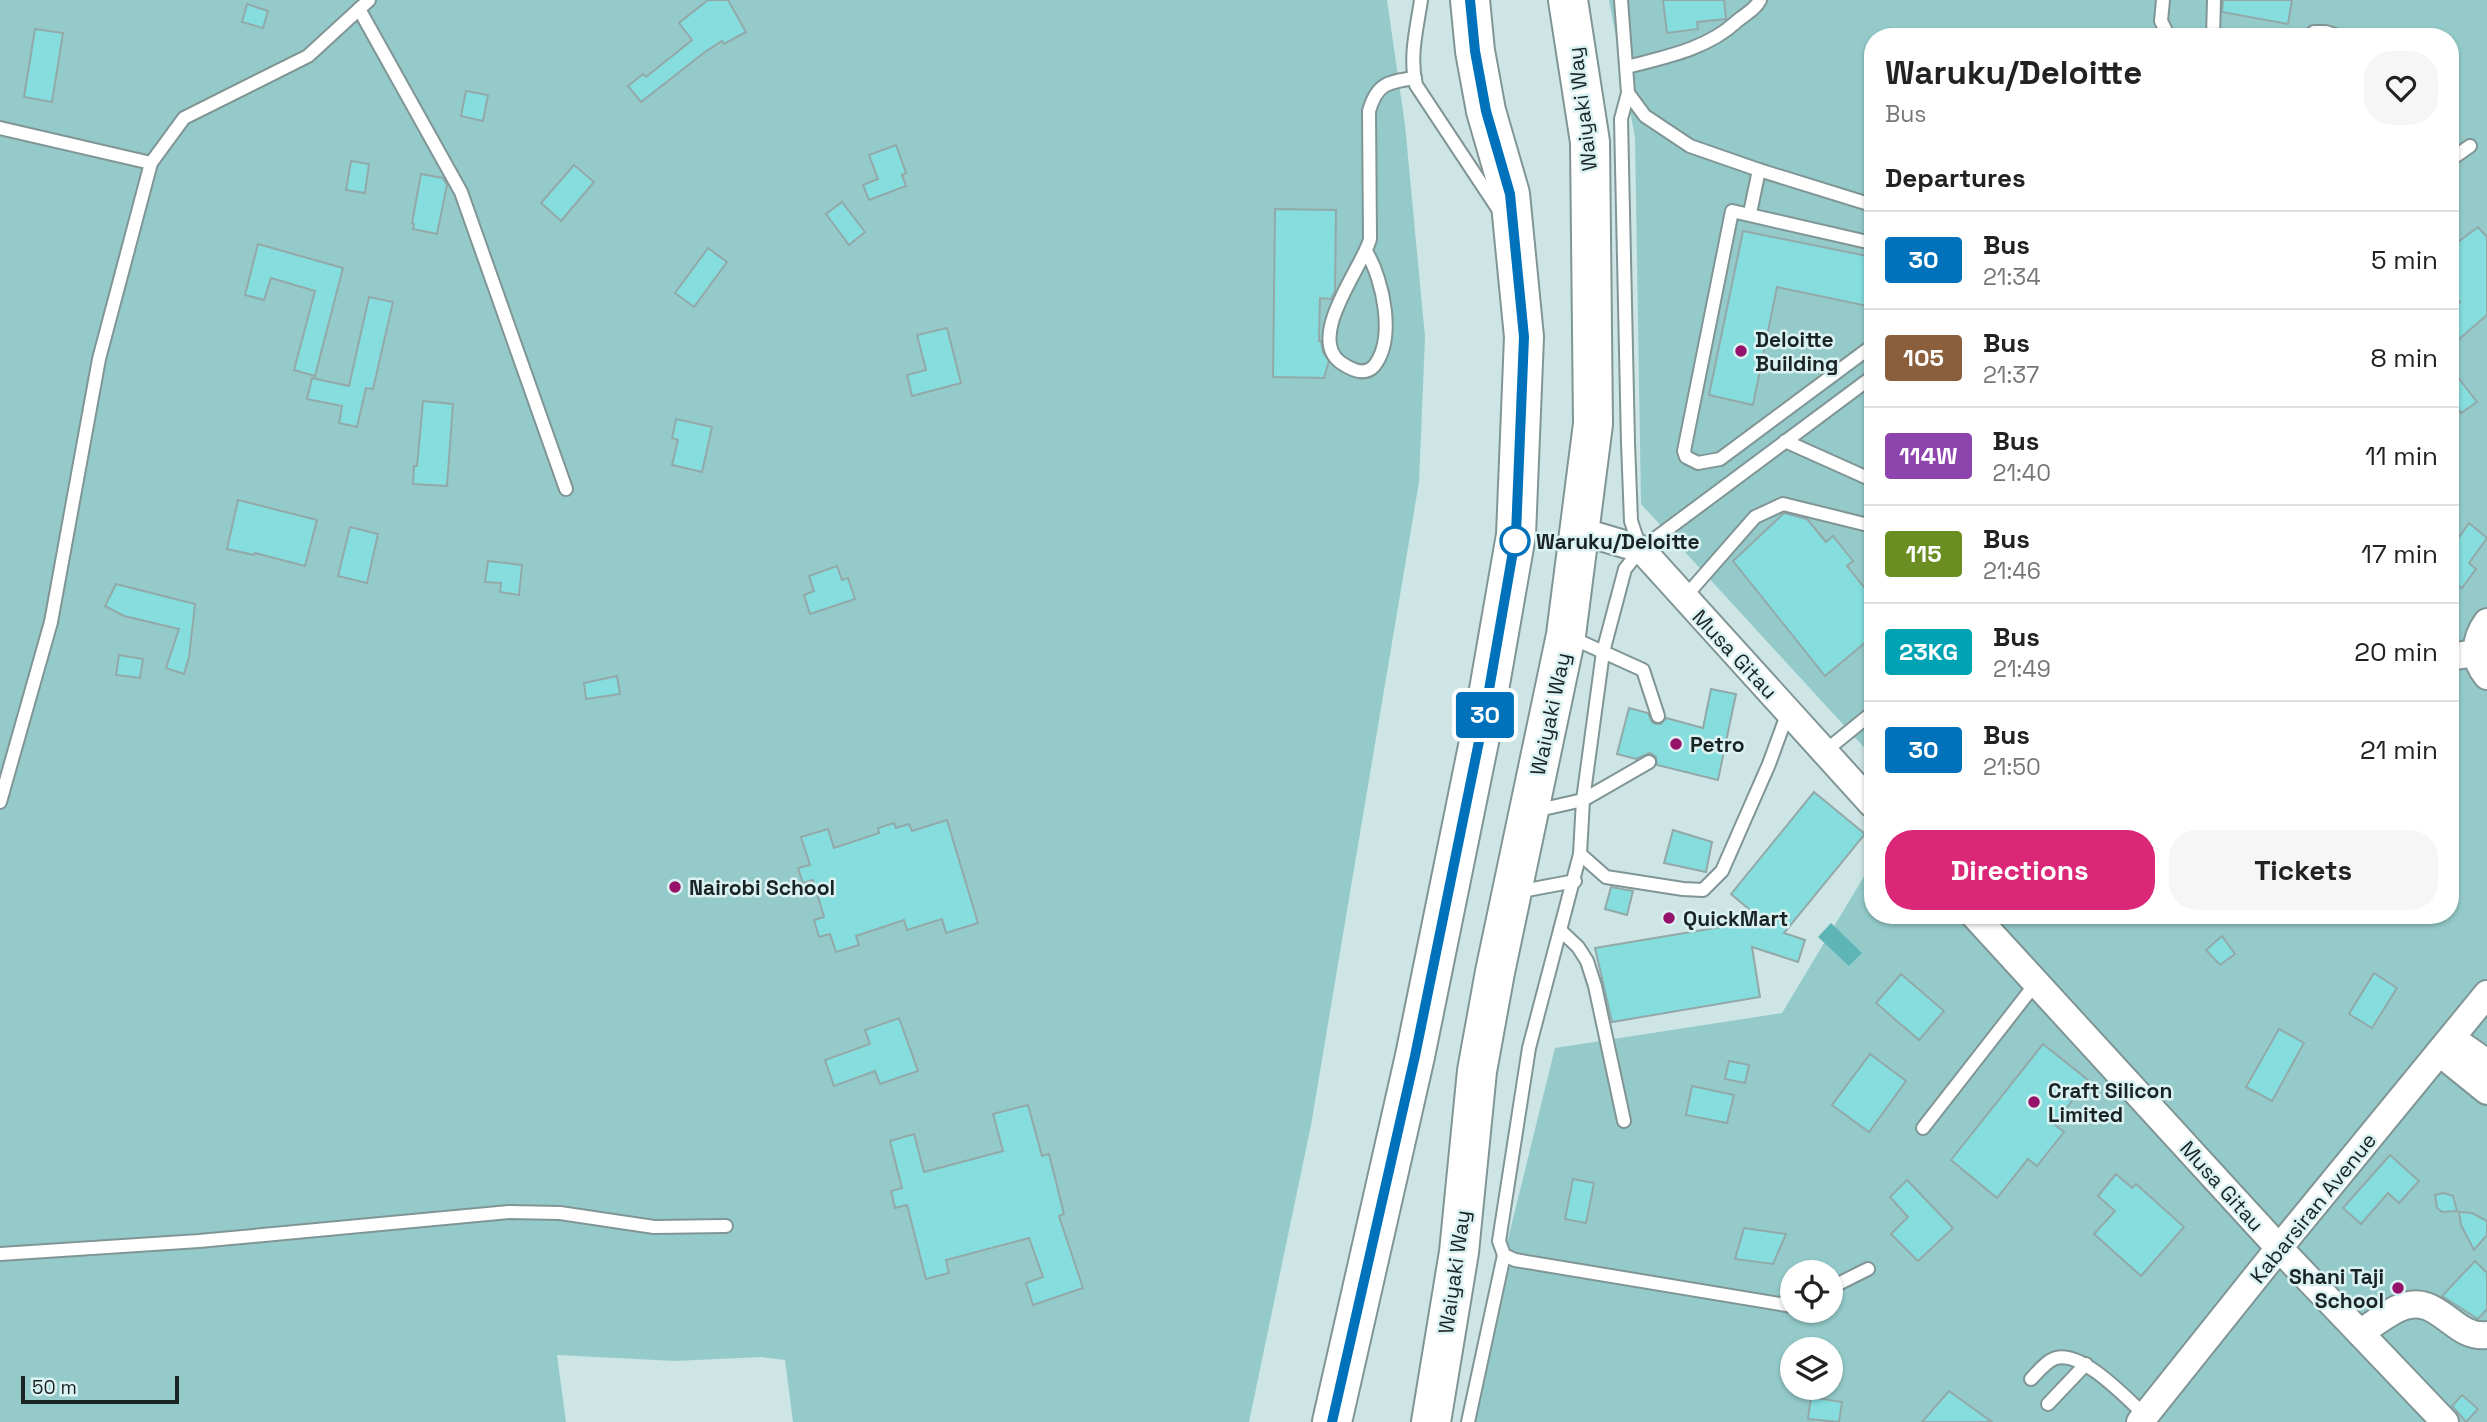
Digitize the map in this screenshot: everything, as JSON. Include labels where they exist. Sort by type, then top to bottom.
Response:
[{"type":"highway","points":[[1332,1422],[1418,1043],[1486,707],[1516,534],[1524,337],[1510,194],[1484,99],[1475,51],[1470,0]]},
{"type":"highway","name":"Waiyaki Way","points":[[1432,1422],[1459,1252],[1477,1071],[1566,635],[1593,424],[1590,142],[1568,0]]},
{"type":"street","points":[[1580,531],[1640,549]]},
{"type":"street","name":"Musa Gitau","points":[[1640,549],[1864,795]]},
{"type":"street","points":[[2471,662],[2481,630],[2487,622]]},
{"type":"street","name":"Musa Gitau","points":[[1982,924],[2279,1248],[2445,1422]]},
{"type":"street","name":"Kabarsiran Avenue","points":[[2143,1419],[2487,994]]},
{"type":"street","points":[[2447,1046],[2487,1063]]},
{"type":"street","points":[[2447,1046],[2487,1091]]},
{"type":"street","points":[[2360,1333],[2398,1309],[2417,1305],[2434,1309],[2470,1334],[2487,1335]]},
{"type":"lane","points":[[0,802],[51,622],[99,359],[151,163],[184,118],[308,56],[369,0]]},
{"type":"lane","points":[[1421,0],[1414,53],[1415,78],[1426,101],[1513,228]]},
{"type":"lane","points":[[1621,0],[1628,93],[1621,120],[1628,443],[1632,521],[1640,549]]},
{"type":"lane","points":[[1627,67],[1689,51],[1732,26],[1757,6],[1760,0]]},
{"type":"lane","points":[[2163,0],[2161,21],[2164,28]]},
{"type":"lane","points":[[2213,28],[2214,0]]},
{"type":"lane","points":[[359,9],[461,192],[566,489]]},
{"type":"lane","points":[[1367,253],[1374,265],[1386,324],[1381,357],[1370,370],[1363,372],[1336,359],[1330,343],[1334,315],[1343,291],[1367,253],[1370,239],[1369,111],[1373,94],[1380,86],[1415,78]]},
{"type":"lane","points":[[1628,93],[1645,116],[1690,146],[1864,203]]},
{"type":"lane","points":[[0,128],[151,163]]},
{"type":"lane","points":[[2459,154],[2470,146]]},
{"type":"lane","points":[[1750,214],[1759,170]]},
{"type":"lane","points":[[1864,241],[1732,211],[1684,451],[1686,457],[1698,463],[1720,459],[1864,352]]},
{"type":"lane","points":[[1468,1422],[1504,1255],[1499,1241],[1529,1048],[1575,881],[1603,652],[1626,568],[1640,549],[1864,383]]},
{"type":"lane","points":[[1786,441],[1864,477]]},
{"type":"lane","points":[[1684,598],[1755,517],[1783,504],[1864,524]]},
{"type":"lane","points":[[1566,635],[1643,670],[1658,716]]},
{"type":"lane","points":[[1580,854],[1606,877],[1703,890],[1722,871],[1769,765],[1788,712]]},
{"type":"lane","points":[[1824,752],[1864,720]]},
{"type":"lane","points":[[1530,812],[1583,800],[1649,762]]},
{"type":"lane","points":[[1513,893],[1575,881]]},
{"type":"lane","points":[[1560,930],[1578,947],[1587,961],[1624,1121]]},
{"type":"lane","points":[[1923,1128],[2036,983]]},
{"type":"lane","points":[[0,1254],[199,1241],[509,1212],[560,1213],[654,1227],[726,1226]]},
{"type":"lane","points":[[1504,1255],[1515,1260],[1780,1304]]},
{"type":"lane","points":[[1843,1282],[1868,1269]]},
{"type":"lane","points":[[2031,1379],[2053,1359],[2064,1357],[2086,1364],[2143,1419]]},
{"type":"lane","points":[[2048,1404],[2086,1364]]},
{"type":"shaded area","name":"Nairobi School","points":[[0,0],[1387,0],[1405,125],[1425,337],[1419,482],[1311,1125],[1249,1422],[793,1422],[785,1360],[761,1357],[675,1361],[557,1355],[566,1422],[0,1422]]},
{"type":"shaded area","points":[[1609,0],[2487,0],[2487,1422],[1463,1422],[1555,1048],[1782,1013],[1864,876],[1864,924],[2459,924],[2459,28],[1864,28],[1864,747],[1641,504],[1635,137]]},
{"type":"shaded area","points":[[1831,923],[1862,953],[1849,966],[1818,937]]},
{"type":"building","points":[[708,0],[728,0],[746,32],[724,44],[722,41],[705,52],[641,102],[628,86],[643,74],[646,77],[692,40],[679,23]]},
{"type":"building","points":[[1663,0],[1724,0],[1726,19],[1697,22],[1698,29],[1667,33]]},
{"type":"building","points":[[2223,0],[2292,0],[2288,24],[2222,12]]},
{"type":"building","points":[[247,4],[268,11],[263,28],[242,22]]},
{"type":"building","points":[[35,29],[63,33],[52,102],[24,97]]},
{"type":"building","points":[[466,91],[488,95],[483,121],[461,116]]},
{"type":"building","points":[[896,145],[906,173],[902,175],[906,186],[869,200],[863,185],[878,179],[869,155]]},
{"type":"building","points":[[351,161],[369,164],[365,193],[346,190]]},
{"type":"building","points":[[574,165],[594,182],[561,221],[541,203]]},
{"type":"building","points":[[421,174],[443,178],[447,185],[437,234],[413,229]]},
{"type":"building","points":[[842,202],[865,232],[849,245],[826,214]]},
{"type":"building","points":[[1275,209],[1336,210],[1335,291],[1331,299],[1320,298],[1319,341],[1329,361],[1324,378],[1273,377]]},
{"type":"building","points":[[2478,227],[2487,237],[2487,315],[2459,339],[2460,302],[2459,241]]},
{"type":"building","name":"Deloitte Building","points":[[1743,231],[1864,255],[1864,305],[1777,287],[1753,405],[1709,395]]},
{"type":"building","points":[[258,244],[343,268],[315,376],[294,370],[315,291],[271,278],[264,300],[245,295]]},
{"type":"building","points":[[708,248],[727,262],[694,307],[675,293]]},
{"type":"building","points":[[369,297],[393,302],[373,389],[366,388],[357,427],[339,423],[342,406],[307,399],[312,378],[349,386]]},
{"type":"building","points":[[947,328],[961,383],[912,396],[907,375],[926,370],[917,335]]},
{"type":"building","points":[[2459,379],[2477,402],[2461,413],[2459,410]]},
{"type":"building","points":[[423,401],[453,404],[447,486],[413,484]]},
{"type":"building","points":[[676,419],[712,427],[702,472],[672,465],[678,440],[672,438]]},
{"type":"building","points":[[238,500],[317,520],[305,566],[227,549]]},
{"type":"building","points":[[1784,513],[1807,519],[1826,542],[1833,536],[1853,561],[1847,566],[1864,587],[1864,644],[1825,676],[1733,561]]},
{"type":"building","points":[[2469,523],[2487,538],[2469,563],[2476,569],[2462,588],[2459,586],[2459,537]]},
{"type":"building","points":[[350,527],[378,534],[367,583],[338,576]]},
{"type":"building","points":[[488,561],[522,565],[519,595],[500,592],[501,583],[485,582]]},
{"type":"building","points":[[837,566],[842,580],[848,578],[855,599],[810,614],[804,595],[814,591],[809,576]]},
{"type":"building","points":[[116,584],[195,604],[189,657],[184,674],[166,668],[179,629],[124,616],[105,606]]},
{"type":"building","points":[[119,655],[143,659],[140,678],[116,675]]},
{"type":"building","points":[[617,676],[620,694],[586,699],[584,683]]},
{"type":"building","points":[[1711,689],[1736,694],[1718,780],[1657,765],[1656,757],[1650,753],[1636,759],[1617,754],[1629,708],[1648,713],[1656,724],[1661,724],[1666,718],[1703,728]]},
{"type":"building","points":[[1814,792],[1864,833],[1784,933],[1805,940],[1798,962],[1752,947],[1760,997],[1612,1022],[1595,948],[1762,920],[1731,894]]},
{"type":"building","points":[[947,820],[978,923],[946,933],[942,919],[907,930],[904,920],[856,936],[859,945],[836,952],[830,934],[819,937],[814,920],[824,917],[813,880],[803,883],[798,868],[810,865],[801,837],[828,829],[834,848],[879,833],[878,828],[894,823],[896,828],[909,824],[912,831]]},
{"type":"building","points":[[1673,830],[1712,842],[1706,872],[1664,863]]},
{"type":"building","points":[[1611,887],[1633,891],[1627,915],[1605,909]]},
{"type":"building","points":[[2222,936],[2235,954],[2220,965],[2206,950]]},
{"type":"building","points":[[2374,973],[2397,988],[2372,1028],[2349,1014]]},
{"type":"building","points":[[1901,974],[1944,1011],[1919,1040],[1876,1003]]},
{"type":"building","points":[[899,1018],[918,1071],[880,1084],[875,1071],[834,1086],[825,1060],[870,1044],[865,1030]]},
{"type":"building","points":[[2279,1029],[2304,1043],[2272,1101],[2246,1087]]},
{"type":"building","name":"Craft Silicon Limited","points":[[2043,1044],[2088,1080],[2054,1124],[2064,1132],[2037,1166],[2028,1159],[1997,1198],[1951,1160]]},
{"type":"building","points":[[1870,1054],[1906,1081],[1869,1132],[1832,1105]]},
{"type":"building","points":[[1729,1061],[1749,1065],[1745,1083],[1725,1079]]},
{"type":"building","points":[[1692,1086],[1734,1095],[1727,1123],[1686,1115]]},
{"type":"building","points":[[1028,1105],[1042,1156],[1049,1154],[1064,1214],[1059,1216],[1083,1288],[1033,1305],[1026,1283],[1043,1277],[1029,1238],[946,1260],[949,1273],[926,1279],[907,1205],[895,1208],[891,1191],[902,1188],[890,1141],[914,1134],[924,1172],[1003,1151],[993,1114]]},
{"type":"building","points":[[2390,1155],[2419,1181],[2399,1203],[2388,1193],[2361,1224],[2343,1208]]},
{"type":"building","points":[[2116,1174],[2132,1188],[2136,1184],[2184,1227],[2141,1276],[2094,1234],[2115,1211],[2098,1196]]},
{"type":"building","points":[[1573,1179],[1594,1183],[1586,1223],[1565,1219]]},
{"type":"building","points":[[1907,1180],[1953,1228],[1918,1261],[1891,1234],[1908,1217],[1890,1197]]},
{"type":"building","points":[[2444,1193],[2453,1196],[2457,1211],[2442,1212],[2437,1208],[2435,1195]]},
{"type":"building","points":[[2459,1212],[2472,1213],[2487,1221],[2487,1235],[2474,1250],[2461,1225]]},
{"type":"building","points":[[1744,1228],[1786,1234],[1773,1264],[1735,1259]]},
{"type":"building","points":[[2475,1261],[2487,1273],[2487,1309],[2478,1319],[2442,1296]]},
{"type":"building","points":[[1949,1391],[1992,1422],[1922,1422]]},
{"type":"building","points":[[2462,1395],[2478,1409],[2466,1422],[2452,1406]]},
{"type":"building","points":[[1811,1400],[1842,1402],[1839,1422],[1808,1419]]},
{"type":"bus line","name":"30","points":[[1332,1422],[1415,1056],[1486,707],[1516,534],[1524,337],[1510,194],[1486,111],[1475,51],[1470,0]]},
{"type":"place","name":"Deloitte Building","points":[[1741,351]]},
{"type":"place","name":"Waruku/Deloitte","points":[[1515,541]]},
{"type":"place","name":"Petro","points":[[1676,744]]},
{"type":"place","name":"Nairobi School","points":[[675,887]]},
{"type":"place","name":"QuickMart","points":[[1669,918]]},
{"type":"place","name":"Craft Silicon Limited","points":[[2034,1102]]},
{"type":"place","name":"Shani Taji School","points":[[2398,1288]]}]
